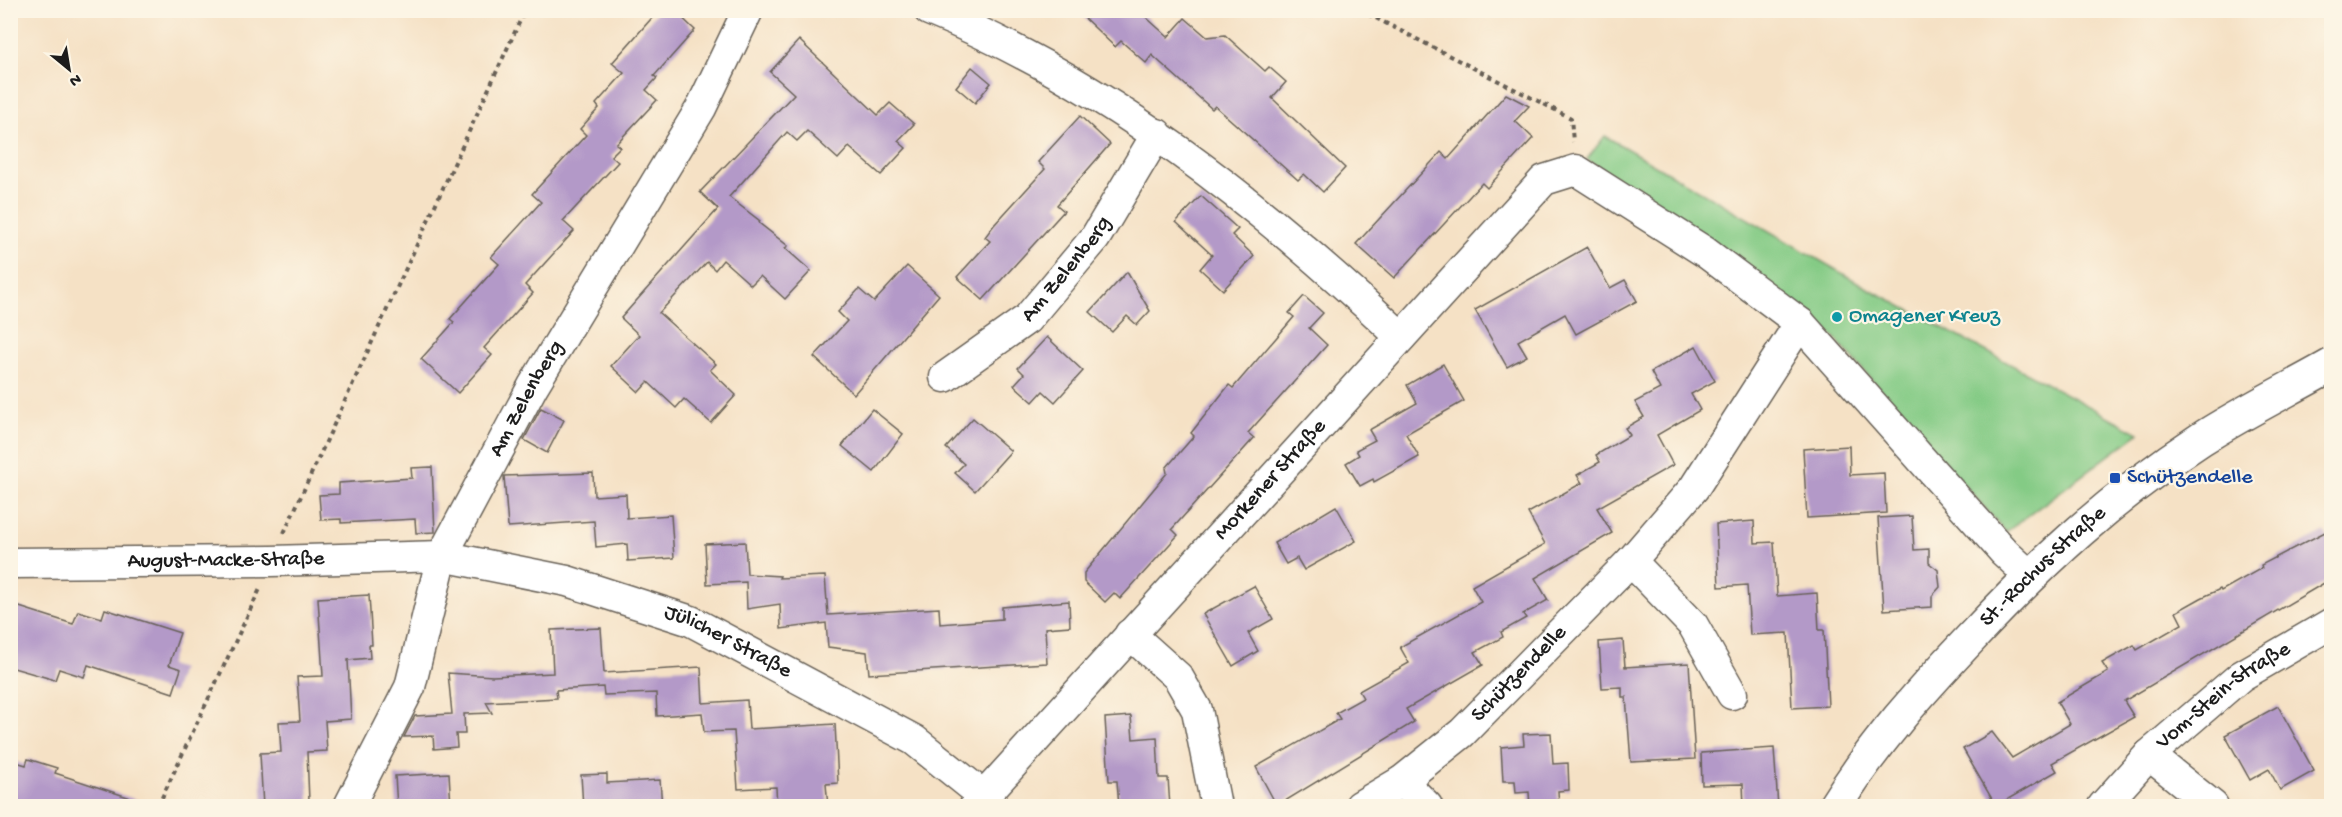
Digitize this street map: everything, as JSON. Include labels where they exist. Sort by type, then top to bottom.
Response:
[{"type":"street","name":"Am Zelenberg","points":[[349,807],[410,687],[442,556],[533,386],[701,108],[748,10]]},
{"type":"street","points":[[929,10],[990,35],[1157,134],[1325,266],[1401,337]]},
{"type":"street","name":"Am Zelenberg","points":[[945,377],[1027,319],[1095,238],[1157,134]]},
{"type":"street","points":[[1576,170],[1705,252],[1800,323],[2004,552],[2030,576]]},
{"type":"street","name":"Morkener Straße","points":[[980,802],[1544,180],[1576,170]]},
{"type":"street","name":"Schützendelle","points":[[1360,807],[1402,782],[1462,733],[1631,561],[1694,488],[1800,323]]},
{"type":"street","name":"St.-Rochus-Straße","points":[[1835,807],[1904,709],[2030,576],[2079,529],[2122,494],[2202,438],[2331,365]]},
{"type":"street","name":"August-Macke-Straße","points":[[10,563],[272,561],[442,556]]},
{"type":"street","name":"Jülicher Straße","points":[[442,556],[567,581],[690,621],[914,740],[980,802]]},
{"type":"street","points":[[1631,561],[1693,625],[1732,694]]},
{"type":"street","name":"Vom-Stein-Straße","points":[[2103,807],[2149,754],[2241,676],[2331,622]]},
{"type":"street","points":[[1130,634],[1178,677],[1197,710],[1216,807]]},
{"type":"street","name":"Vom-Stein-Straße","points":[[2149,754],[2213,807]]},
{"type":"street","points":[[1402,782],[1426,807]]},
{"type":"path","points":[[158,807],[525,10]]},
{"type":"path","points":[[1360,10],[1571,118],[1576,170]]},
{"type":"green space","points":[[1605,136],[1866,287],[2139,433],[2006,532],[1832,335],[1587,159]]},
{"type":"building","points":[[659,10],[674,10],[695,30],[654,76],[657,78],[646,90],[657,100],[616,144],[620,147],[611,156],[618,162],[563,221],[574,231],[525,285],[533,293],[484,348],[492,355],[458,393],[421,359],[454,322],[450,319],[499,264],[491,257],[541,202],[532,194],[586,135],[580,129],[599,108],[596,104],[624,73],[612,63]]},
{"type":"building","points":[[1076,10],[1138,10],[1168,37],[1185,18],[1207,37],[1225,35],[1265,71],[1269,67],[1286,82],[1272,98],[1345,168],[1323,192],[1304,174],[1298,180],[1215,106],[1212,109],[1152,55],[1146,63],[1121,41],[1115,47]]},
{"type":"building","points":[[799,40],[878,115],[890,103],[914,124],[898,141],[906,148],[881,175],[849,147],[838,159],[807,131],[797,141],[787,132],[729,197],[788,246],[785,248],[811,271],[785,299],[760,276],[751,285],[723,260],[715,270],[707,262],[659,313],[716,364],[710,370],[736,395],[711,423],[684,399],[676,408],[648,382],[639,392],[611,366],[639,335],[621,318],[718,209],[700,192],[794,94],[770,72]]},
{"type":"building","points":[[972,67],[991,83],[975,103],[956,87]]},
{"type":"building","points":[[1506,94],[1529,106],[1515,121],[1533,138],[1487,188],[1482,183],[1394,278],[1356,244],[1441,152],[1448,159]]},
{"type":"building","points":[[1080,116],[1110,144],[1057,205],[1064,211],[983,300],[957,277],[990,241],[985,237],[994,225],[1045,169],[1038,162]]},
{"type":"building","points":[[1201,196],[1238,229],[1232,235],[1254,256],[1223,290],[1200,269],[1212,255],[1176,222]]},
{"type":"building","points":[[1587,247],[1610,288],[1625,280],[1637,301],[1576,334],[1565,314],[1518,341],[1527,356],[1507,367],[1475,310]]},
{"type":"building","points":[[907,266],[939,295],[854,394],[814,357],[847,321],[838,312],[859,289],[874,302]]},
{"type":"building","points":[[1127,272],[1150,311],[1137,325],[1127,316],[1112,332],[1090,312]]},
{"type":"building","points":[[1304,296],[1323,313],[1309,328],[1327,345],[1248,433],[1254,438],[1172,529],[1178,535],[1120,599],[1114,593],[1105,602],[1084,582],[1084,573],[1167,473],[1166,468],[1194,436],[1191,433],[1229,385],[1233,388],[1294,317],[1289,313]]},
{"type":"building","points":[[1047,337],[1083,371],[1055,402],[1043,391],[1033,402],[1014,385],[1024,374],[1018,368]]},
{"type":"building","points":[[1696,346],[1715,381],[1691,394],[1700,410],[1657,435],[1673,465],[1597,508],[1612,533],[1535,578],[1548,600],[1523,614],[1526,618],[1501,632],[1503,637],[1475,652],[1483,665],[1406,709],[1414,722],[1277,806],[1256,767],[1340,719],[1336,713],[1363,698],[1359,691],[1409,663],[1400,647],[1481,602],[1472,586],[1545,544],[1528,513],[1582,483],[1577,475],[1600,462],[1596,455],[1630,435],[1625,428],[1644,417],[1635,402],[1660,389],[1651,372]]},
{"type":"building","points":[[1443,364],[1464,401],[1406,434],[1419,457],[1374,482],[1373,479],[1360,486],[1346,463],[1359,455],[1356,450],[1375,440],[1369,430],[1417,403],[1407,385]]},
{"type":"building","points":[[541,408],[564,420],[547,453],[524,440]]},
{"type":"building","points":[[872,409],[903,434],[874,472],[842,446]]},
{"type":"building","points":[[973,418],[1011,451],[975,491],[955,473],[964,464],[946,448]]},
{"type":"building","points":[[1849,446],[1850,475],[1884,473],[1886,513],[1807,518],[1803,449]]},
{"type":"building","points":[[432,467],[435,532],[416,533],[415,519],[341,523],[341,519],[321,520],[319,495],[339,494],[339,483],[412,478],[411,468]]},
{"type":"building","points":[[593,473],[594,496],[626,494],[627,518],[671,515],[674,558],[628,561],[627,544],[596,547],[594,521],[508,527],[504,476]]},
{"type":"building","points":[[1336,506],[1356,541],[1304,570],[1297,558],[1286,564],[1274,543]]},
{"type":"building","points":[[1912,516],[1914,550],[1929,549],[1929,563],[1938,570],[1940,587],[1932,596],[1932,607],[1884,610],[1878,518]]},
{"type":"building","points":[[1754,521],[1755,543],[1774,542],[1777,596],[1817,593],[1819,630],[1824,630],[1828,706],[1792,708],[1788,633],[1750,635],[1747,585],[1719,587],[1716,524]]},
{"type":"building","points":[[2325,532],[2331,544],[2331,579],[2124,701],[2134,717],[2052,763],[2057,771],[1996,806],[1963,749],[1992,732],[2012,758],[2070,724],[2057,702],[2108,672],[2102,663],[2134,645],[2137,650],[2182,624],[2176,612],[2220,589],[2221,591],[2262,568],[2261,565]]},
{"type":"building","points":[[745,542],[747,574],[780,576],[779,578],[825,576],[828,615],[939,608],[940,624],[1002,619],[1002,607],[1069,601],[1070,626],[1045,628],[1047,663],[869,674],[867,652],[828,647],[826,623],[781,629],[780,604],[747,609],[746,582],[707,584],[705,544]]},
{"type":"building","points":[[1254,586],[1273,619],[1248,633],[1258,651],[1233,666],[1203,614]]},
{"type":"building","points":[[369,595],[372,645],[369,645],[370,658],[348,660],[351,719],[325,721],[327,751],[307,752],[309,801],[290,802],[290,807],[263,807],[260,753],[281,752],[279,722],[300,721],[297,677],[323,676],[318,598]]},
{"type":"building","points":[[10,604],[73,624],[78,611],[102,618],[105,609],[180,633],[169,665],[181,669],[173,693],[88,665],[84,677],[59,669],[55,680],[10,667]]},
{"type":"building","points":[[601,628],[604,673],[701,667],[703,703],[747,700],[749,729],[835,724],[838,783],[826,784],[828,807],[777,807],[776,787],[738,789],[734,731],[704,732],[702,713],[657,716],[656,693],[604,695],[603,687],[556,690],[557,698],[486,702],[492,713],[464,714],[465,734],[456,734],[457,747],[434,749],[433,736],[404,737],[415,716],[452,714],[448,673],[493,676],[553,673],[551,630]]},
{"type":"building","points":[[1623,640],[1625,667],[1689,663],[1695,759],[1631,762],[1626,697],[1622,697],[1622,687],[1602,688],[1599,642]]},
{"type":"building","points":[[2278,706],[2314,771],[2280,790],[2269,769],[2250,780],[2225,735]]},
{"type":"building","points":[[1131,716],[1133,739],[1157,737],[1159,778],[1168,778],[1170,807],[1119,807],[1117,781],[1109,781],[1105,718]]},
{"type":"building","points":[[1551,733],[1553,764],[1568,763],[1569,790],[1558,791],[1559,807],[1530,807],[1529,792],[1516,793],[1515,781],[1503,781],[1501,747],[1524,745],[1523,734]]},
{"type":"building","points":[[1774,748],[1778,807],[1744,807],[1743,784],[1702,785],[1701,753]]},
{"type":"building","points":[[28,759],[57,768],[55,773],[143,802],[142,807],[10,807],[10,760],[26,765]]},
{"type":"building","points":[[449,773],[451,807],[397,807],[395,776]]},
{"type":"building","points":[[607,774],[607,783],[660,780],[662,807],[583,807],[581,775]]},
{"type":"place","name":"Omagener Kreuz","points":[[1837,317]]},
{"type":"place","name":"Schützendelle","points":[[2115,478]]}]
